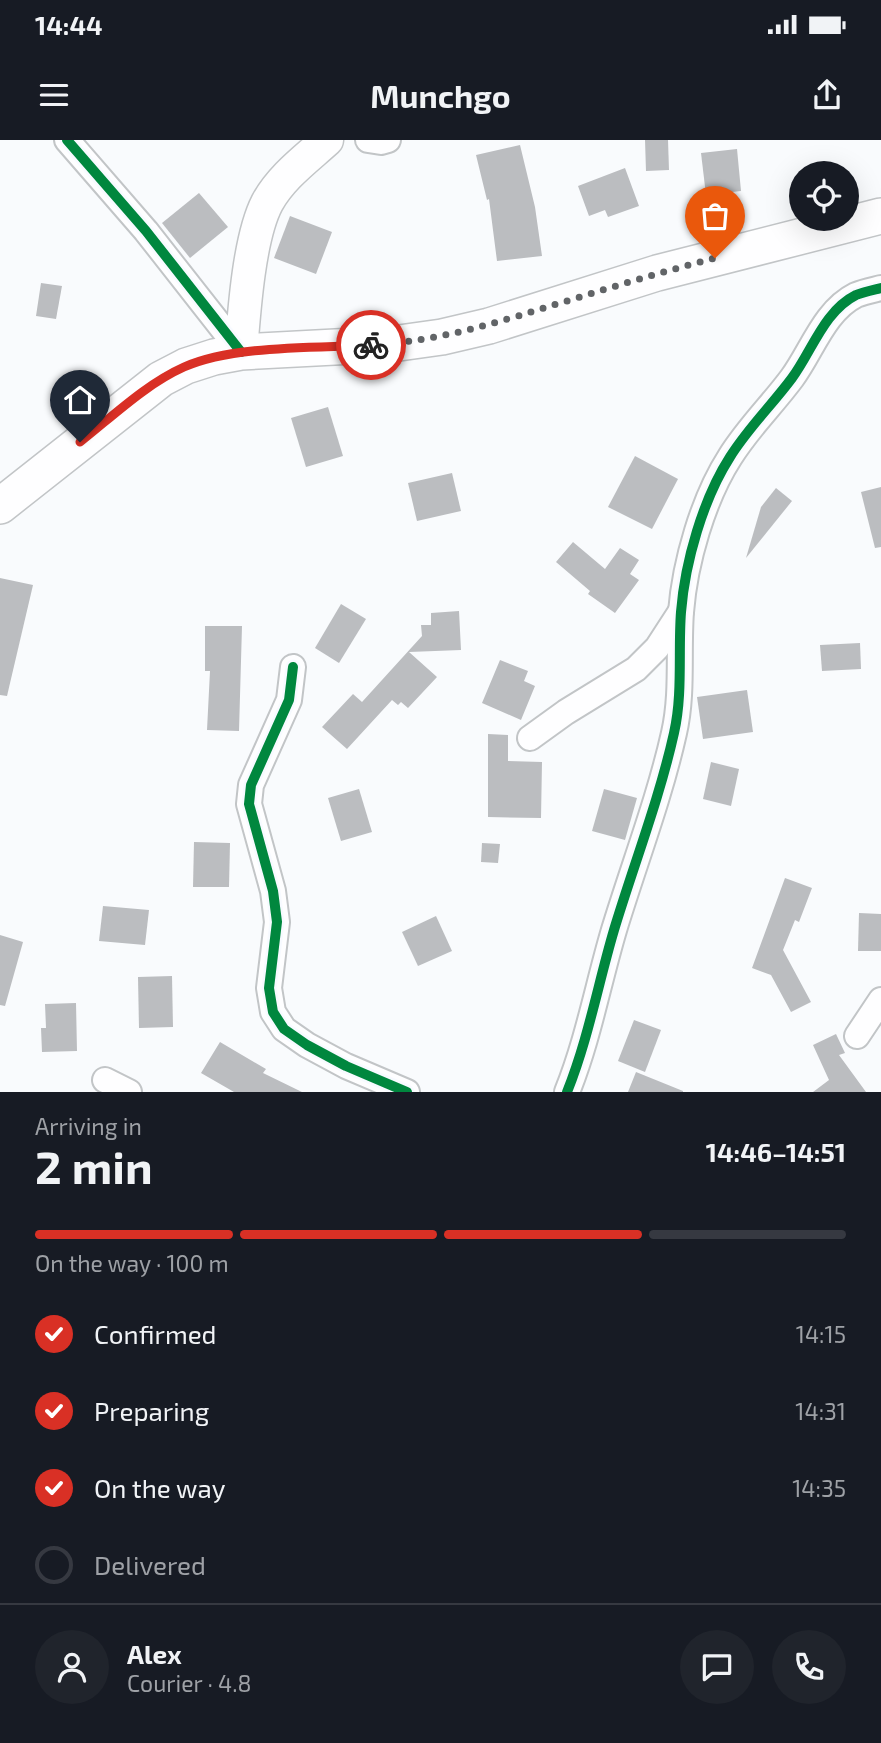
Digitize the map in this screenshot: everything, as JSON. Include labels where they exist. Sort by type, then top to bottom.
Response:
[{"type":"main road","points":[[0,506],[161,379],[186,366],[241,352],[392,344],[442,337],[489,326],[657,273],[881,216]]},
{"type":"street","points":[[67,140],[146,231],[241,352]]},
{"type":"street","points":[[241,352],[250,269],[266,204],[278,186],[327,140]]},
{"type":"street","points":[[368,140],[388,140]]},
{"type":"street","points":[[567,1092],[579,1061],[616,924],[676,728],[681,611],[690,554],[707,504],[729,457],[793,377],[841,305],[857,295],[881,288]]},
{"type":"street","points":[[530,738],[566,712],[636,669],[657,648],[681,611]]},
{"type":"street","points":[[293,667],[289,700],[251,785],[249,804],[272,891],[277,922],[269,988],[273,1012],[284,1029],[307,1045],[346,1066],[407,1092]]},
{"type":"street","points":[[858,1036],[881,1000]]},
{"type":"street","points":[[105,1080],[129,1092]]},
{"type":"building","points":[[645,140],[668,140],[669,170],[646,171]]},
{"type":"building","points":[[520,145],[535,207],[542,256],[497,261],[489,199],[487,200],[476,155]]},
{"type":"building","points":[[737,149],[741,191],[706,195],[701,153]]},
{"type":"building","points":[[625,168],[639,206],[608,217],[605,210],[589,216],[578,186]]},
{"type":"building","points":[[199,193],[228,227],[190,258],[162,223]]},
{"type":"building","points":[[290,216],[332,232],[316,274],[274,258]]},
{"type":"building","points":[[41,283],[62,286],[56,319],[36,316]]},
{"type":"building","points":[[328,407],[343,456],[306,467],[291,418]]},
{"type":"building","points":[[635,456],[678,479],[652,529],[608,507]]},
{"type":"building","points":[[452,473],[461,511],[417,521],[408,483]]},
{"type":"building","points":[[881,487],[881,547],[875,548],[861,492]]},
{"type":"building","points":[[776,488],[792,501],[746,558],[761,507]]},
{"type":"building","points":[[573,542],[605,569],[620,548],[639,560],[630,574],[639,580],[615,613],[588,594],[590,591],[556,562]]},
{"type":"building","points":[[0,578],[33,585],[7,696],[0,695]]},
{"type":"building","points":[[341,604],[366,619],[339,663],[315,648]]},
{"type":"building","points":[[459,611],[461,650],[409,652],[437,677],[408,708],[401,702],[398,705],[392,700],[347,749],[322,727],[353,694],[362,702],[422,636],[421,625],[431,625],[431,613]]},
{"type":"building","points":[[205,626],[242,626],[239,731],[207,730],[210,671],[205,671]]},
{"type":"building","points":[[860,643],[861,669],[822,671],[820,645]]},
{"type":"building","points":[[500,660],[528,671],[524,681],[535,686],[521,720],[482,703]]},
{"type":"building","points":[[747,690],[753,732],[703,739],[697,697]]},
{"type":"building","points":[[488,734],[508,735],[508,761],[542,762],[541,818],[488,817]]},
{"type":"building","points":[[711,762],[739,769],[731,806],[703,799]]},
{"type":"building","points":[[359,789],[372,832],[341,841],[328,798]]},
{"type":"building","points":[[604,789],[637,798],[625,840],[592,831]]},
{"type":"building","points":[[194,842],[230,843],[229,887],[193,887]]},
{"type":"building","points":[[482,843],[500,844],[498,863],[481,862]]},
{"type":"building","points":[[785,878],[812,888],[799,922],[795,920],[783,950],[811,1002],[791,1012],[771,975],[752,968]]},
{"type":"building","points":[[103,906],[149,910],[145,945],[99,941]]},
{"type":"building","points":[[859,913],[881,914],[881,951],[858,951]]},
{"type":"building","points":[[436,916],[452,951],[418,966],[402,932]]},
{"type":"building","points":[[0,935],[23,942],[5,1006],[0,1005]]},
{"type":"building","points":[[172,976],[173,1027],[139,1028],[138,977]]},
{"type":"building","points":[[76,1003],[77,1051],[42,1052],[41,1028],[46,1028],[45,1004]]},
{"type":"building","points":[[634,1020],[661,1030],[645,1072],[618,1061]]},
{"type":"building","points":[[836,1034],[845,1053],[839,1055],[866,1092],[813,1092],[829,1080],[813,1045]]},
{"type":"building","points":[[220,1042],[266,1069],[263,1073],[302,1092],[234,1092],[201,1073]]},
{"type":"building","points":[[636,1072],[683,1091],[683,1092],[628,1092]]},
{"type":"cycle path","points":[[67,140],[146,231],[241,352]]},
{"type":"cycle path","points":[[567,1092],[674,733],[683,593],[691,552],[704,511],[730,457],[792,378],[827,321],[845,302],[856,295],[881,288]]},
{"type":"cycle path","points":[[293,667],[289,700],[251,785],[249,804],[273,891],[277,922],[269,988],[273,1012],[284,1029],[307,1045],[346,1066],[407,1092]]},
{"type":"way so far","points":[[371,345],[442,337],[489,326],[657,273],[715,258]]},
{"type":"route","points":[[80,442],[161,379],[186,366],[241,352],[371,345]]}]
